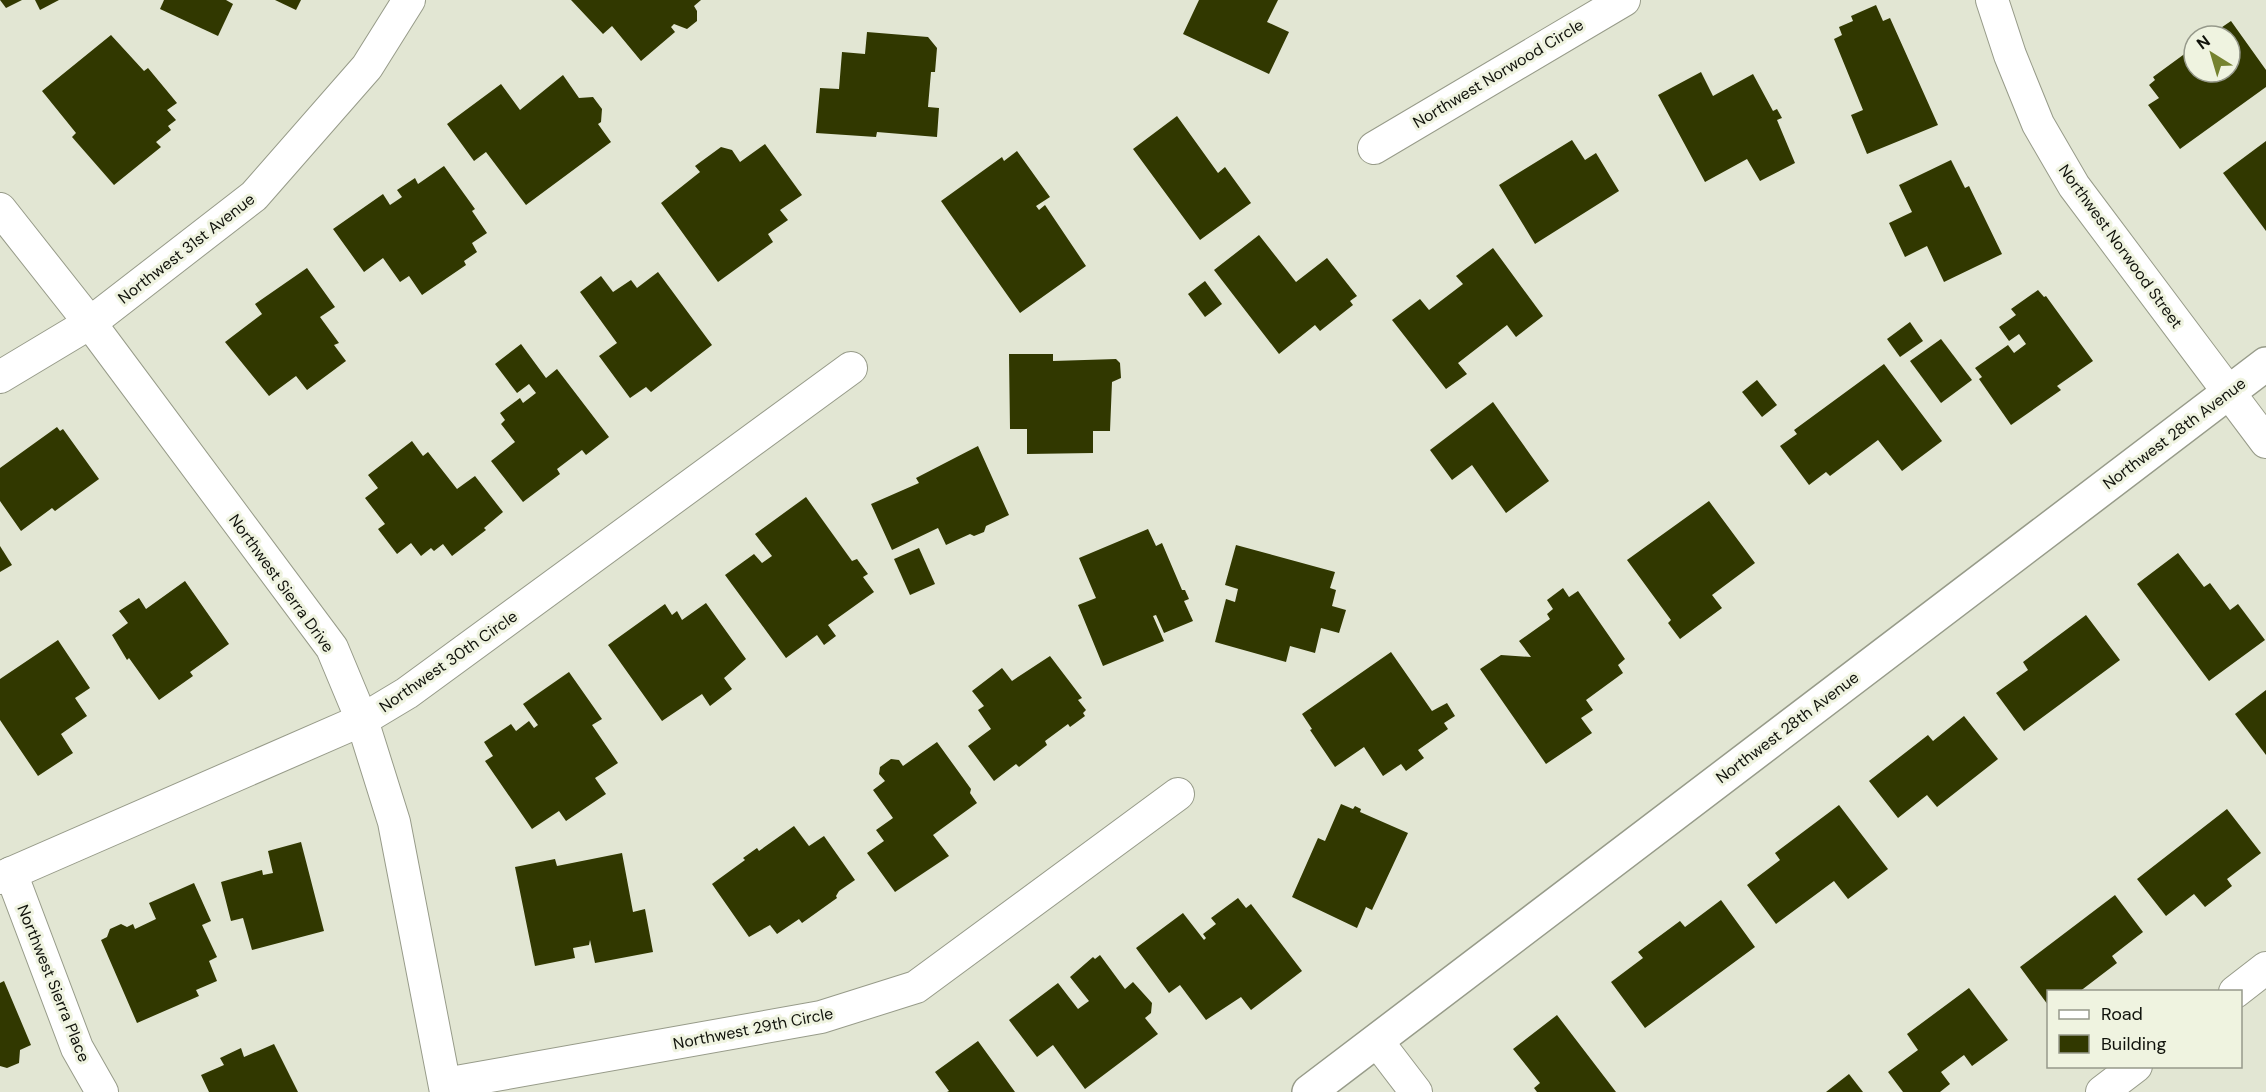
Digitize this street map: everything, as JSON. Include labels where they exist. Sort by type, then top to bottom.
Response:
[{"type":"street","name":"Northwest 31st Avenue","points":[[0,377],[90,323],[254,196],[368,67],[409,0]]},
{"type":"street","name":"Northwest Norwood Circle","points":[[1374,148],[1502,70],[1624,0]]},
{"type":"street","name":"Northwest Norwood Street","points":[[1992,0],[2010,55],[2038,124],[2074,186],[2266,442]]},
{"type":"street","name":"Northwest Sierra Drive","points":[[0,209],[90,323],[332,648],[362,720],[394,822],[445,1088]]},
{"type":"street","name":"Northwest 28th Avenue","points":[[1309,1092],[2266,364]]},
{"type":"street","name":"Northwest 30th Circle","points":[[5,875],[362,720],[407,693],[852,368]]},
{"type":"street","name":"Northwest 29th Circle","points":[[445,1088],[821,1017],[916,987],[1178,794]]},
{"type":"street","name":"Northwest Sierra Place","points":[[5,875],[77,1048],[102,1092]]},
{"type":"street","points":[[2238,990],[2266,968]]},
{"type":"street","points":[[1377,1041],[1416,1092]]},
{"type":"street","points":[[2102,1092],[2133,1068]]},
{"type":"building","points":[[0,0],[22,0],[6,8]]},
{"type":"building","points":[[35,0],[59,0],[40,10]]},
{"type":"building","points":[[164,0],[226,0],[233,4],[218,36],[160,9]]},
{"type":"building","points":[[275,0],[301,0],[296,10]]},
{"type":"building","points":[[571,0],[701,0],[694,6],[697,11],[697,21],[687,29],[674,24],[671,27],[675,32],[641,61],[612,26],[603,34]]},
{"type":"building","points":[[1199,0],[1278,0],[1267,22],[1289,32],[1269,74],[1183,34]]},
{"type":"building","points":[[1876,5],[1883,21],[1890,18],[1938,125],[1867,154],[1851,115],[1863,110],[1834,39],[1842,35],[1839,27],[1853,21],[1851,16]]},
{"type":"building","points":[[867,32],[928,37],[937,48],[935,72],[931,72],[928,107],[939,108],[937,137],[877,132],[876,137],[816,133],[820,88],[839,89],[842,52],[865,54]]},
{"type":"building","points":[[111,35],[144,71],[148,68],[177,103],[167,110],[176,120],[168,126],[171,130],[156,142],[161,147],[114,185],[72,137],[76,133],[42,91]]},
{"type":"building","points":[[2242,36],[2266,70],[2266,87],[2180,149],[2148,105],[2159,98],[2149,85],[2155,80],[2153,77],[2182,56],[2182,84],[2242,84]]},
{"type":"building","points":[[1701,72],[1713,96],[1753,74],[1773,111],[1777,109],[1782,118],[1777,120],[1795,163],[1760,181],[1747,159],[1705,182],[1658,95]]},
{"type":"building","points":[[563,75],[579,98],[593,97],[602,109],[601,122],[598,124],[611,142],[526,205],[486,152],[474,161],[447,124],[501,84],[520,110]]},
{"type":"building","points":[[1177,116],[1218,173],[1225,167],[1251,203],[1200,240],[1133,149]]},
{"type":"building","points":[[1572,140],[1585,160],[1596,153],[1619,191],[1535,244],[1499,185]]},
{"type":"building","points":[[2266,141],[2266,231],[2223,173]]},
{"type":"building","points":[[765,144],[802,195],[780,210],[788,220],[768,234],[773,242],[718,282],[661,203],[700,172],[695,166],[721,147],[732,150],[740,162]]},
{"type":"building","points":[[1017,151],[1050,197],[1036,206],[1039,210],[1045,205],[1086,266],[1020,313],[941,201],[1002,157],[1004,161]]},
{"type":"building","points":[[1951,160],[1965,188],[1969,186],[2002,254],[1944,282],[1927,246],[1905,257],[1889,223],[1912,212],[1899,185]]},
{"type":"building","points":[[444,166],[475,209],[472,211],[487,233],[472,243],[477,252],[464,261],[466,265],[422,295],[409,276],[400,282],[383,258],[364,272],[333,229],[383,194],[390,205],[402,197],[397,190],[415,178],[418,184]]},
{"type":"building","points":[[1259,235],[1296,282],[1327,258],[1357,296],[1350,301],[1353,305],[1320,331],[1315,325],[1279,354],[1214,270]]},
{"type":"building","points":[[1493,248],[1543,316],[1516,337],[1507,325],[1458,363],[1467,374],[1446,389],[1392,320],[1420,299],[1429,310],[1463,284],[1456,276]]},
{"type":"building","points":[[307,268],[335,307],[320,317],[339,343],[334,345],[346,361],[307,390],[296,376],[269,396],[225,342],[262,314],[255,304]]},
{"type":"building","points":[[658,272],[712,345],[651,392],[646,387],[630,398],[599,356],[617,343],[580,292],[601,276],[613,292],[631,280],[637,288]]},
{"type":"building","points":[[1205,281],[1222,304],[1205,317],[1188,294]]},
{"type":"building","points":[[2038,290],[2044,297],[2046,296],[2093,361],[2057,386],[2061,390],[2011,425],[1979,379],[1982,377],[1975,368],[2008,345],[2014,353],[2026,344],[2019,334],[2009,341],[1999,327],[2016,315],[2011,309]]},
{"type":"building","points":[[1910,322],[1923,341],[1900,357],[1887,339]]},
{"type":"building","points":[[1941,339],[1972,380],[1941,403],[1910,361]]},
{"type":"building","points":[[521,344],[546,378],[557,369],[609,437],[586,455],[582,450],[557,469],[560,474],[523,502],[491,461],[515,442],[501,424],[505,420],[500,413],[520,398],[523,403],[536,393],[529,384],[517,393],[495,364]]},
{"type":"building","points":[[1009,354],[1053,354],[1053,361],[1116,359],[1120,363],[1121,378],[1112,382],[1110,431],[1093,431],[1093,453],[1027,454],[1027,429],[1010,429]]},
{"type":"building","points":[[1884,364],[1942,441],[1902,471],[1878,440],[1830,476],[1826,472],[1809,485],[1780,446],[1797,434],[1794,430]]},
{"type":"building","points":[[1757,380],[1777,405],[1762,417],[1742,392]]},
{"type":"building","points":[[1493,402],[1549,481],[1506,513],[1472,465],[1452,480],[1430,450]]},
{"type":"building","points":[[57,427],[60,431],[63,429],[99,479],[55,511],[52,508],[21,531],[0,501],[0,468]]},
{"type":"building","points":[[412,441],[423,456],[428,452],[457,489],[475,476],[503,512],[484,528],[486,530],[452,556],[443,544],[434,551],[431,548],[421,556],[411,543],[397,554],[378,529],[385,524],[365,498],[378,488],[368,475]]},
{"type":"building","points":[[978,446],[1009,515],[986,526],[984,532],[974,536],[970,534],[946,545],[938,528],[892,550],[871,504],[919,483],[916,478]]},
{"type":"building","points":[[806,497],[852,561],[857,559],[868,574],[863,577],[874,592],[828,625],[836,636],[824,645],[817,635],[786,658],[725,575],[754,554],[762,563],[772,556],[755,534]]},
{"type":"building","points":[[1709,501],[1755,563],[1712,595],[1722,608],[1680,639],[1668,623],[1671,620],[1627,560]]},
{"type":"building","points":[[1148,529],[1156,546],[1162,543],[1182,590],[1185,590],[1189,599],[1184,601],[1193,621],[1164,633],[1156,615],[1153,616],[1164,641],[1103,666],[1078,605],[1096,598],[1079,558]]},
{"type":"building","points":[[1236,545],[1335,572],[1330,588],[1336,590],[1332,606],[1346,610],[1339,633],[1321,628],[1315,653],[1290,646],[1286,662],[1215,642],[1226,599],[1235,602],[1238,589],[1225,585]]},
{"type":"building","points":[[0,546],[12,565],[0,572]]},
{"type":"building","points":[[919,548],[935,584],[910,595],[894,559]]},
{"type":"building","points":[[2178,553],[2204,587],[2210,583],[2230,610],[2238,604],[2265,640],[2209,681],[2137,584]]},
{"type":"building","points":[[185,581],[229,644],[190,672],[193,676],[159,700],[129,658],[127,660],[112,635],[128,623],[119,611],[139,598],[146,609]]},
{"type":"building","points":[[1563,588],[1569,597],[1578,591],[1625,659],[1618,665],[1623,673],[1586,700],[1593,710],[1581,718],[1592,733],[1546,764],[1480,669],[1501,655],[1531,657],[1519,641],[1550,619],[1547,614],[1553,609],[1547,600]]},
{"type":"building","points":[[706,603],[746,659],[724,678],[732,689],[710,706],[702,694],[662,721],[608,645],[665,604],[672,615],[677,611],[682,620]]},
{"type":"building","points":[[2086,615],[2120,660],[2024,731],[1996,693],[2028,670],[2023,662]]},
{"type":"building","points":[[58,640],[90,688],[75,698],[87,716],[61,734],[73,753],[38,776],[0,720],[0,679]]},
{"type":"building","points":[[1391,652],[1432,711],[1447,703],[1455,716],[1444,723],[1448,729],[1418,750],[1424,758],[1406,771],[1401,764],[1383,776],[1364,747],[1335,767],[1302,714]]},
{"type":"building","points":[[1050,656],[1082,698],[1078,700],[1086,710],[1083,713],[1085,716],[1070,727],[1068,724],[1045,741],[1047,745],[1019,767],[1016,764],[994,781],[968,746],[991,729],[978,710],[984,706],[972,691],[1002,668],[1012,681]]},
{"type":"building","points":[[569,672],[602,719],[592,725],[618,763],[595,778],[606,794],[566,821],[559,811],[532,829],[485,761],[493,756],[484,742],[511,724],[516,731],[529,721],[534,728],[538,725],[523,704]]},
{"type":"building","points":[[2266,690],[2266,755],[2235,714]]},
{"type":"building","points":[[1964,716],[1998,759],[1937,807],[1927,795],[1898,818],[1869,781],[1928,735],[1933,741]]},
{"type":"building","points":[[937,742],[971,789],[970,793],[977,803],[933,835],[949,856],[895,892],[867,853],[884,841],[876,830],[893,818],[873,790],[885,781],[879,774],[880,767],[891,759],[899,760],[903,766]]},
{"type":"building","points":[[1341,804],[1353,809],[1355,806],[1361,809],[1360,812],[1408,833],[1372,910],[1366,907],[1357,928],[1292,897],[1318,838],[1325,841]]},
{"type":"building","points":[[1839,805],[1888,869],[1848,899],[1834,881],[1776,924],[1747,885],[1780,860],[1775,853]]},
{"type":"building","points":[[2227,809],[2261,853],[2227,879],[2232,886],[2205,907],[2194,894],[2166,916],[2137,879]]},
{"type":"building","points":[[794,826],[809,846],[824,836],[855,880],[839,891],[837,898],[802,923],[799,919],[777,934],[770,925],[749,937],[712,884],[745,860],[743,858],[757,848],[759,851]]},
{"type":"building","points":[[301,842],[324,931],[252,950],[243,918],[231,921],[221,882],[262,870],[263,875],[273,873],[268,851]]},
{"type":"building","points":[[622,853],[633,912],[645,909],[653,952],[595,963],[590,940],[589,945],[573,948],[575,958],[535,966],[515,867],[555,859],[557,866]]},
{"type":"building","points":[[194,883],[211,921],[202,925],[217,957],[209,961],[217,981],[196,990],[199,996],[137,1023],[101,940],[107,937],[110,929],[121,924],[127,927],[133,924],[135,929],[156,919],[149,903]]},
{"type":"building","points":[[2115,895],[2143,932],[2112,956],[2117,963],[2082,990],[2047,990],[2047,1004],[2020,967]]},
{"type":"building","points":[[1238,898],[1246,908],[1251,904],[1302,971],[1251,1010],[1241,997],[1206,1020],[1180,985],[1169,993],[1136,948],[1183,913],[1204,940],[1206,938],[1203,934],[1216,924],[1211,918]]},
{"type":"building","points":[[1721,900],[1755,947],[1645,1028],[1611,982],[1643,958],[1638,952],[1680,921],[1685,927]]},
{"type":"building","points":[[1100,955],[1125,989],[1133,982],[1152,1003],[1151,1013],[1145,1018],[1158,1034],[1085,1089],[1053,1045],[1037,1057],[1009,1020],[1058,983],[1078,1009],[1089,1001],[1070,977],[1093,957],[1095,959]]},
{"type":"building","points":[[4,981],[31,1045],[20,1050],[19,1063],[7,1068],[0,1066],[0,983]]},
{"type":"building","points":[[1969,988],[2008,1040],[1972,1066],[1964,1055],[1941,1072],[1950,1084],[1940,1092],[1903,1092],[1888,1072],[1918,1050],[1907,1034]]},
{"type":"building","points":[[1557,1015],[1616,1092],[1537,1092],[1534,1088],[1540,1083],[1513,1049]]},
{"type":"building","points":[[978,1041],[1015,1092],[947,1092],[949,1091],[935,1072]]},
{"type":"building","points":[[274,1044],[298,1092],[209,1092],[201,1075],[224,1065],[220,1058],[241,1048],[244,1057]]},
{"type":"building","points":[[1849,1074],[1863,1092],[1826,1092]]}]
